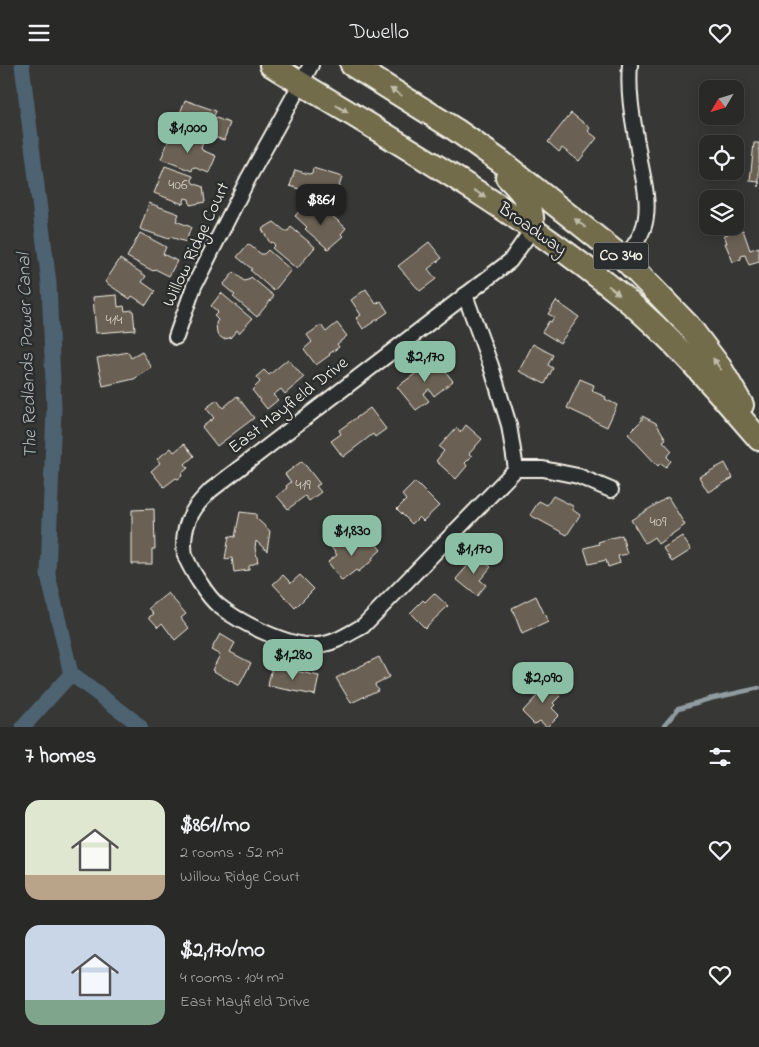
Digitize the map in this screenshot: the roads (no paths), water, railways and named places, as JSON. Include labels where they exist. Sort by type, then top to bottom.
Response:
[{"type":"main road","name":"Broadway","points":[[271,65],[306,74],[532,230],[622,295],[650,321],[759,438]]},
{"type":"main road","name":"Broadway","points":[[352,65],[437,118],[539,191],[624,259],[689,326],[720,367],[759,438]]},
{"type":"main road","points":[[437,118],[515,185],[530,207],[534,218],[532,230]]},
{"type":"street","points":[[624,259],[644,229],[646,210],[645,185],[628,81],[630,65]]},
{"type":"street","name":"Willow Ridge Court","points":[[176,337],[194,286],[248,179],[306,74]]},
{"type":"street","name":"East Mayfield Drive","points":[[516,469],[363,626],[340,639],[317,645],[296,644],[258,630],[218,605],[196,577],[185,554],[184,533],[193,509],[210,490],[510,261],[532,230]]},
{"type":"street","points":[[465,295],[491,366],[509,425],[516,469],[543,469],[578,475],[610,490]]},
{"type":"waterway","name":"The Redlands Power Canal","points":[[22,65],[49,283],[54,408],[48,575],[71,674],[140,727]]},
{"type":"waterway","name":"The Redlands Power Canal","points":[[23,727],[71,674]]},
{"type":"waterway","points":[[663,727],[679,708],[759,688]]}]
